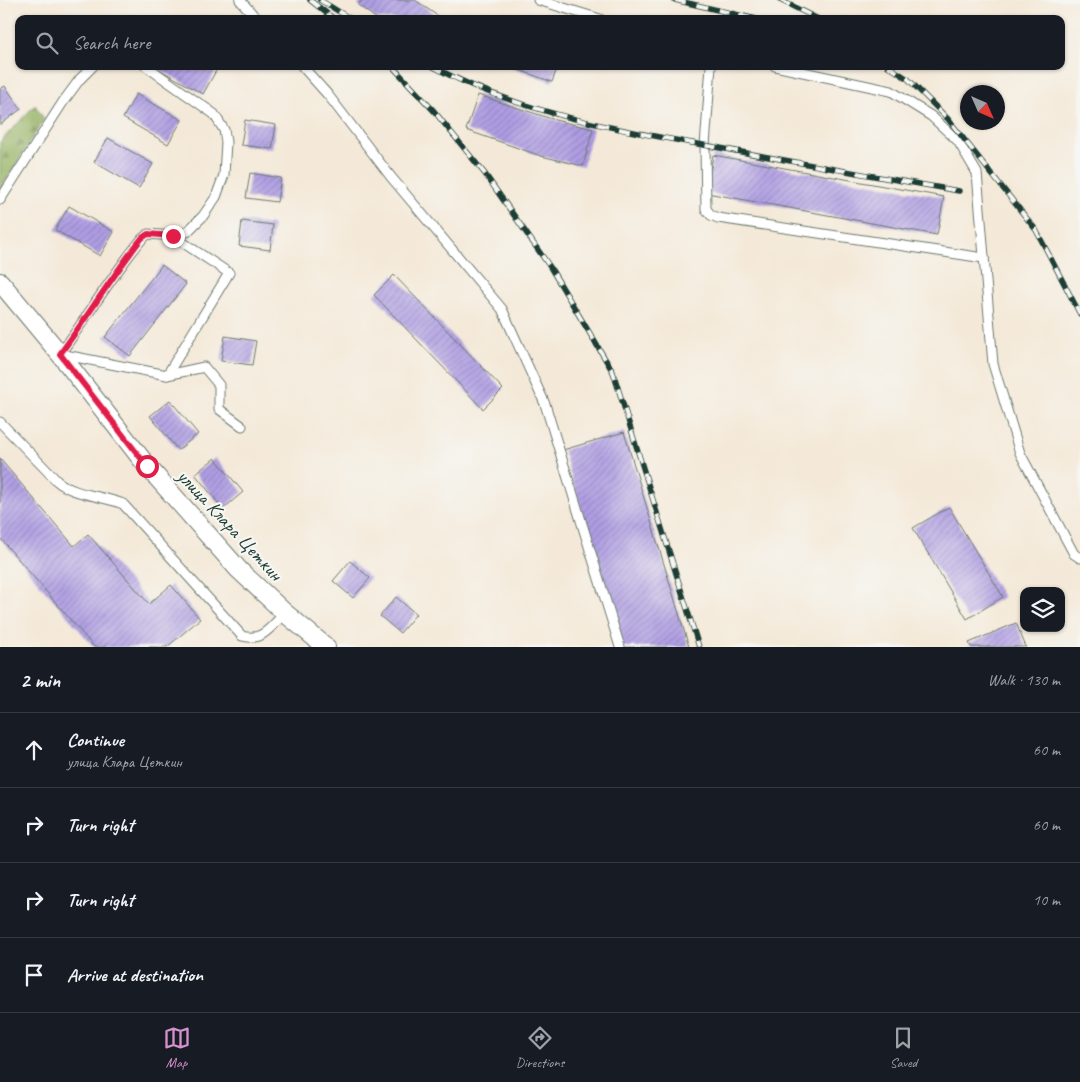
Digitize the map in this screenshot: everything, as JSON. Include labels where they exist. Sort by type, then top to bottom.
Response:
[{"type":"street","name":"улица Клара Цеткин","points":[[0,282],[60,354],[147,466],[239,570],[285,613],[326,647]]},
{"type":"lane","points":[[240,0],[253,15]]},
{"type":"lane","points":[[538,0],[587,15]]},
{"type":"lane","points":[[0,200],[63,102],[89,70]]},
{"type":"lane","points":[[152,70],[214,114],[224,130],[226,142],[224,174],[216,197],[203,216],[187,232],[173,236],[148,234],[142,238],[60,354],[167,375],[204,367],[219,385],[219,409],[242,426]]},
{"type":"lane","points":[[306,70],[328,94],[391,177],[502,309],[545,404],[620,647]]},
{"type":"lane","points":[[711,70],[704,146],[706,209],[711,215],[718,218],[984,258]]},
{"type":"lane","points":[[794,70],[891,91],[931,116],[958,141],[976,173],[993,364],[1020,453],[1074,554],[1080,558]]},
{"type":"lane","points":[[167,375],[229,273],[173,236]]},
{"type":"lane","points":[[0,422],[56,481],[67,489],[111,499],[123,504],[242,636],[252,639],[263,635],[285,613]]},
{"type":"green space","points":[[35,105],[44,119],[0,190],[0,142]]},
{"type":"building","points":[[362,0],[415,0],[436,15],[372,15],[358,5]]},
{"type":"building","points":[[161,70],[216,70],[203,94]]},
{"type":"building","points":[[519,70],[556,70],[552,82]]},
{"type":"building","points":[[5,86],[21,109],[0,125],[0,89]]},
{"type":"building","points":[[136,94],[182,120],[168,144],[123,118]]},
{"type":"building","points":[[478,95],[555,120],[593,129],[583,166],[541,156],[466,130]]},
{"type":"building","points":[[245,120],[276,125],[272,149],[241,145]]},
{"type":"building","points":[[108,138],[153,164],[139,188],[94,162]]},
{"type":"building","points":[[713,155],[944,197],[937,235],[707,193]]},
{"type":"building","points":[[250,173],[281,178],[277,202],[246,198]]},
{"type":"building","points":[[69,206],[114,232],[100,256],[55,230]]},
{"type":"building","points":[[242,221],[273,225],[270,250],[239,246]]},
{"type":"building","points":[[162,265],[186,284],[130,356],[105,337]]},
{"type":"building","points":[[394,275],[503,389],[483,409],[374,295]]},
{"type":"building","points":[[225,336],[256,341],[252,365],[221,361]]},
{"type":"building","points":[[170,400],[198,434],[178,450],[150,416]]},
{"type":"building","points":[[624,432],[689,647],[622,647],[563,450]]},
{"type":"building","points":[[215,458],[243,492],[223,509],[195,474]]},
{"type":"building","points":[[0,459],[74,546],[88,534],[149,604],[171,585],[200,619],[167,647],[94,647],[0,538]]},
{"type":"building","points":[[949,507],[1003,597],[967,619],[913,528]]},
{"type":"building","points":[[350,561],[370,578],[353,598],[333,581]]},
{"type":"building","points":[[396,597],[416,614],[400,633],[380,616]]},
{"type":"building","points":[[1016,623],[1026,647],[971,647],[969,643]]},
{"type":"railway","points":[[310,0],[329,15]]},
{"type":"railway","points":[[320,0],[344,15]]},
{"type":"railway","points":[[675,0],[739,15]]},
{"type":"railway","points":[[780,0],[810,15]]},
{"type":"railway","points":[[396,70],[434,111],[485,174],[550,267],[613,372],[699,647]]},
{"type":"railway","points":[[440,70],[465,82],[535,108],[610,127],[959,191]]},
{"type":"railway","points":[[894,70],[908,79],[948,119],[1036,230],[1080,314]]},
{"type":"route","points":[[147,466],[60,354],[142,238],[148,234],[173,236]]}]
